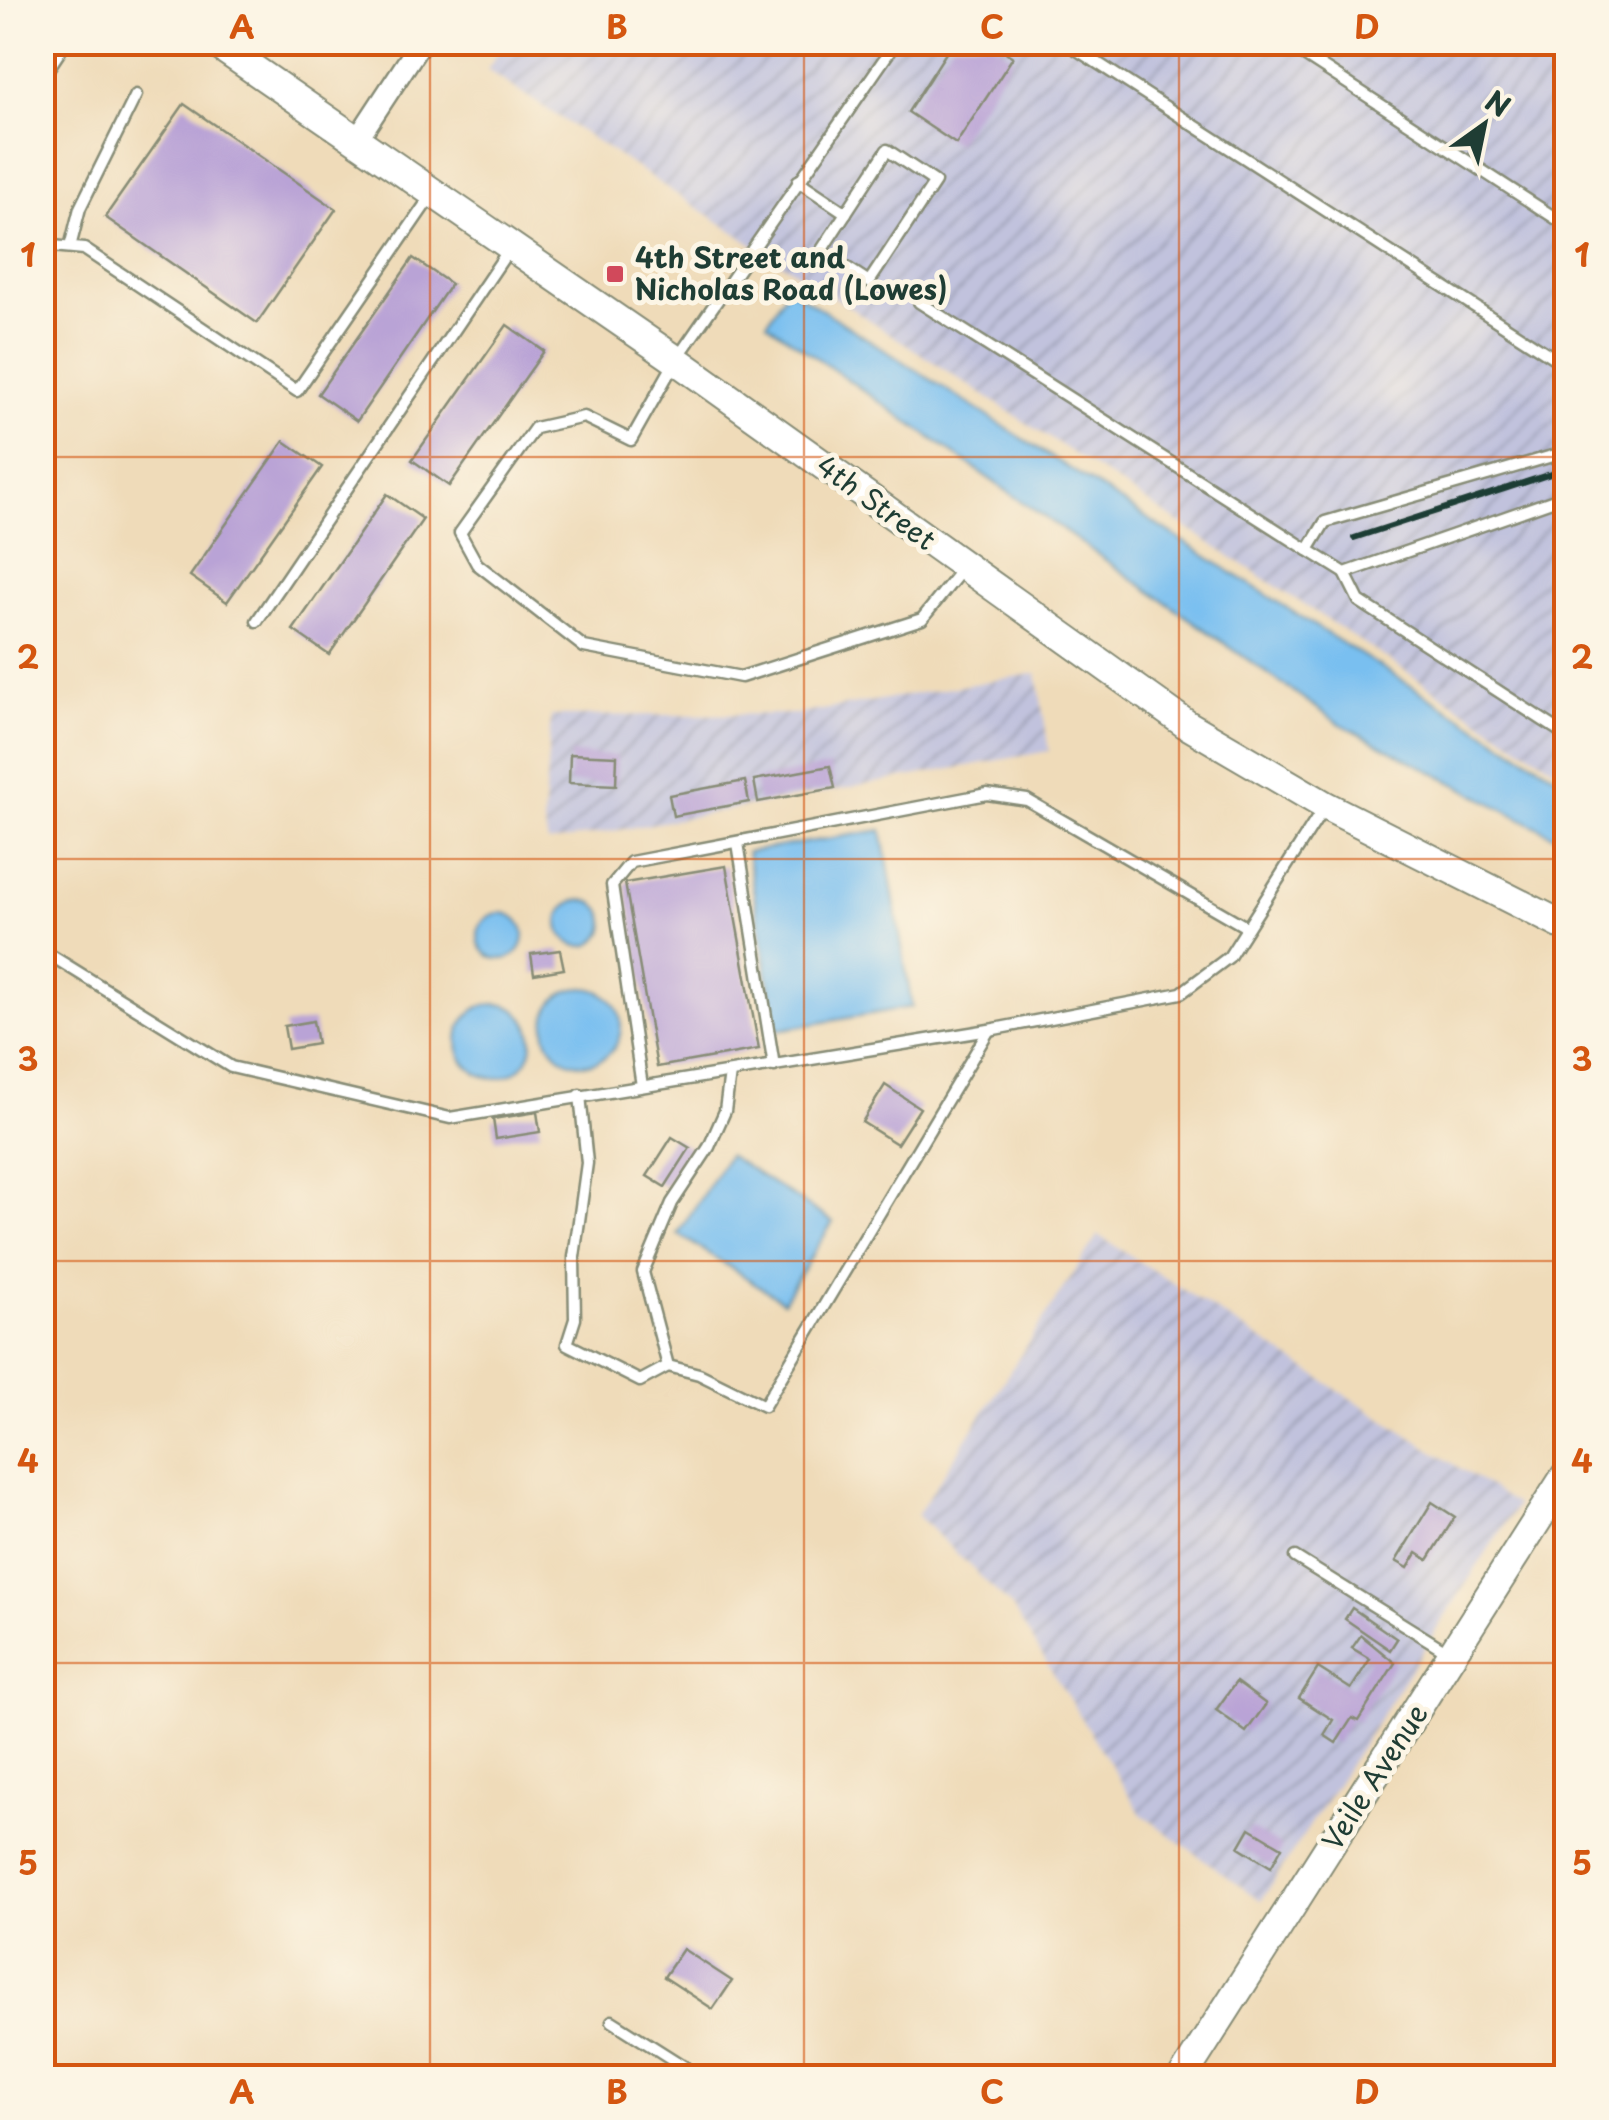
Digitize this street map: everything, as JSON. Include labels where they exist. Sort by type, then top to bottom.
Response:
[{"type":"street","name":"4th Street","points":[[214,42],[676,360],[1186,724],[1326,806],[1565,927]]},
{"type":"street","points":[[356,141],[421,42]]},
{"type":"street","name":"Veile Avenue","points":[[1182,2078],[1566,1476]]},
{"type":"lane","points":[[42,78],[66,42]]},
{"type":"lane","points":[[896,42],[676,360],[631,440],[584,417],[534,428],[460,533],[477,564],[584,647],[741,677],[922,619],[964,566]]},
{"type":"lane","points":[[1065,42],[1566,363]]},
{"type":"lane","points":[[1284,42],[1566,225]]},
{"type":"lane","points":[[70,247],[80,208],[136,95]]},
{"type":"lane","points":[[887,150],[935,182],[869,282],[821,251],[846,213],[887,150]]},
{"type":"lane","points":[[798,181],[846,213]]},
{"type":"lane","points":[[42,244],[84,249],[296,391],[433,193]]},
{"type":"lane","points":[[258,622],[510,248]]},
{"type":"lane","points":[[919,302],[1345,573],[1359,601],[1566,735]]},
{"type":"lane","points":[[1308,550],[1325,522],[1566,452]]},
{"type":"lane","points":[[1345,573],[1566,496]]},
{"type":"lane","points":[[642,1086],[612,885],[631,862],[986,794],[1027,800],[1246,927]]},
{"type":"lane","points":[[42,950],[232,1067],[450,1118],[730,1074],[1180,994],[1229,957],[1326,806]]},
{"type":"lane","points":[[738,844],[774,1066]]},
{"type":"lane","points":[[580,1095],[586,1163],[574,1257],[575,1318],[566,1344],[640,1381],[668,1366],[699,1374],[764,1406],[989,1030]]},
{"type":"lane","points":[[668,1366],[643,1272],[672,1203],[709,1147],[725,1111],[730,1074]]},
{"type":"lane","points":[[1295,1556],[1454,1655]]},
{"type":"lane","points":[[612,2021],[702,2078]]},
{"type":"shaded area","points":[[505,42],[1566,43],[1566,776],[487,70]]},
{"type":"shaded area","points":[[1037,673],[1049,751],[548,843],[543,819],[551,716],[798,714]]},
{"type":"shaded area","points":[[1098,1235],[1517,1505],[1261,1901],[1141,1814],[1011,1606],[917,1515]]},
{"type":"water","points":[[788,288],[1566,782],[1566,842],[1337,722],[767,323]]},
{"type":"water","points":[[882,830],[912,1007],[777,1030],[747,852]]},
{"type":"water","points":[[582,900],[598,907],[605,923],[598,939],[582,946],[566,939],[559,923],[566,907]]},
{"type":"water","points":[[501,913],[517,920],[524,936],[517,952],[501,959],[485,952],[478,936],[485,920]]},
{"type":"water","points":[[583,988],[610,999],[621,1026],[610,1053],[583,1064],[556,1053],[545,1026],[556,999]]},
{"type":"water","points":[[495,1004],[509,1006],[521,1015],[530,1027],[530,1055],[521,1067],[509,1076],[495,1078],[481,1076],[469,1067],[460,1055],[458,1041],[460,1027],[469,1015],[481,1006]]},
{"type":"water","points":[[728,1155],[833,1222],[783,1301],[678,1234]]},
{"type":"building","points":[[953,42],[990,42],[1013,57],[956,144],[908,112]]},
{"type":"building","points":[[184,104],[336,209],[257,323],[105,217]]},
{"type":"building","points":[[413,258],[451,284],[357,421],[318,394]]},
{"type":"building","points":[[507,325],[544,351],[449,486],[412,460]]},
{"type":"building","points":[[284,441],[322,467],[227,602],[190,576]]},
{"type":"building","points":[[387,494],[423,519],[329,655],[293,630]]},
{"type":"building","points":[[570,754],[617,756],[616,785],[569,783]]},
{"type":"building","points":[[830,766],[835,788],[758,802],[754,780]]},
{"type":"building","points":[[745,781],[749,802],[673,816],[669,795]]},
{"type":"building","points":[[726,866],[759,1049],[657,1067],[625,883]]},
{"type":"building","points":[[560,950],[564,969],[534,974],[531,954]]},
{"type":"building","points":[[313,1021],[317,1044],[288,1049],[284,1026]]},
{"type":"building","points":[[885,1085],[920,1108],[897,1144],[862,1122]]},
{"type":"building","points":[[537,1112],[540,1132],[496,1139],[493,1119]]},
{"type":"building","points":[[672,1137],[690,1148],[665,1187],[647,1176]]},
{"type":"building","points":[[1432,1502],[1455,1517],[1428,1560],[1417,1553],[1408,1568],[1396,1561]]},
{"type":"building","points":[[1352,1608],[1397,1639],[1390,1650],[1345,1619]]},
{"type":"building","points":[[1361,1635],[1395,1663],[1358,1721],[1352,1718],[1336,1743],[1324,1735],[1333,1720],[1299,1698],[1318,1668],[1351,1689],[1370,1659],[1352,1648]]},
{"type":"building","points":[[1236,1682],[1266,1704],[1246,1732],[1216,1710]]},
{"type":"building","points":[[1250,1828],[1282,1847],[1271,1867],[1239,1847]]},
{"type":"building","points":[[683,1949],[732,1981],[713,2009],[664,1977]]},
{"type":"railway","points":[[1354,538],[1566,469]]},
{"type":"place","name":"4th Street and Nicholas Road (Lowes)","points":[[615,274]]}]
